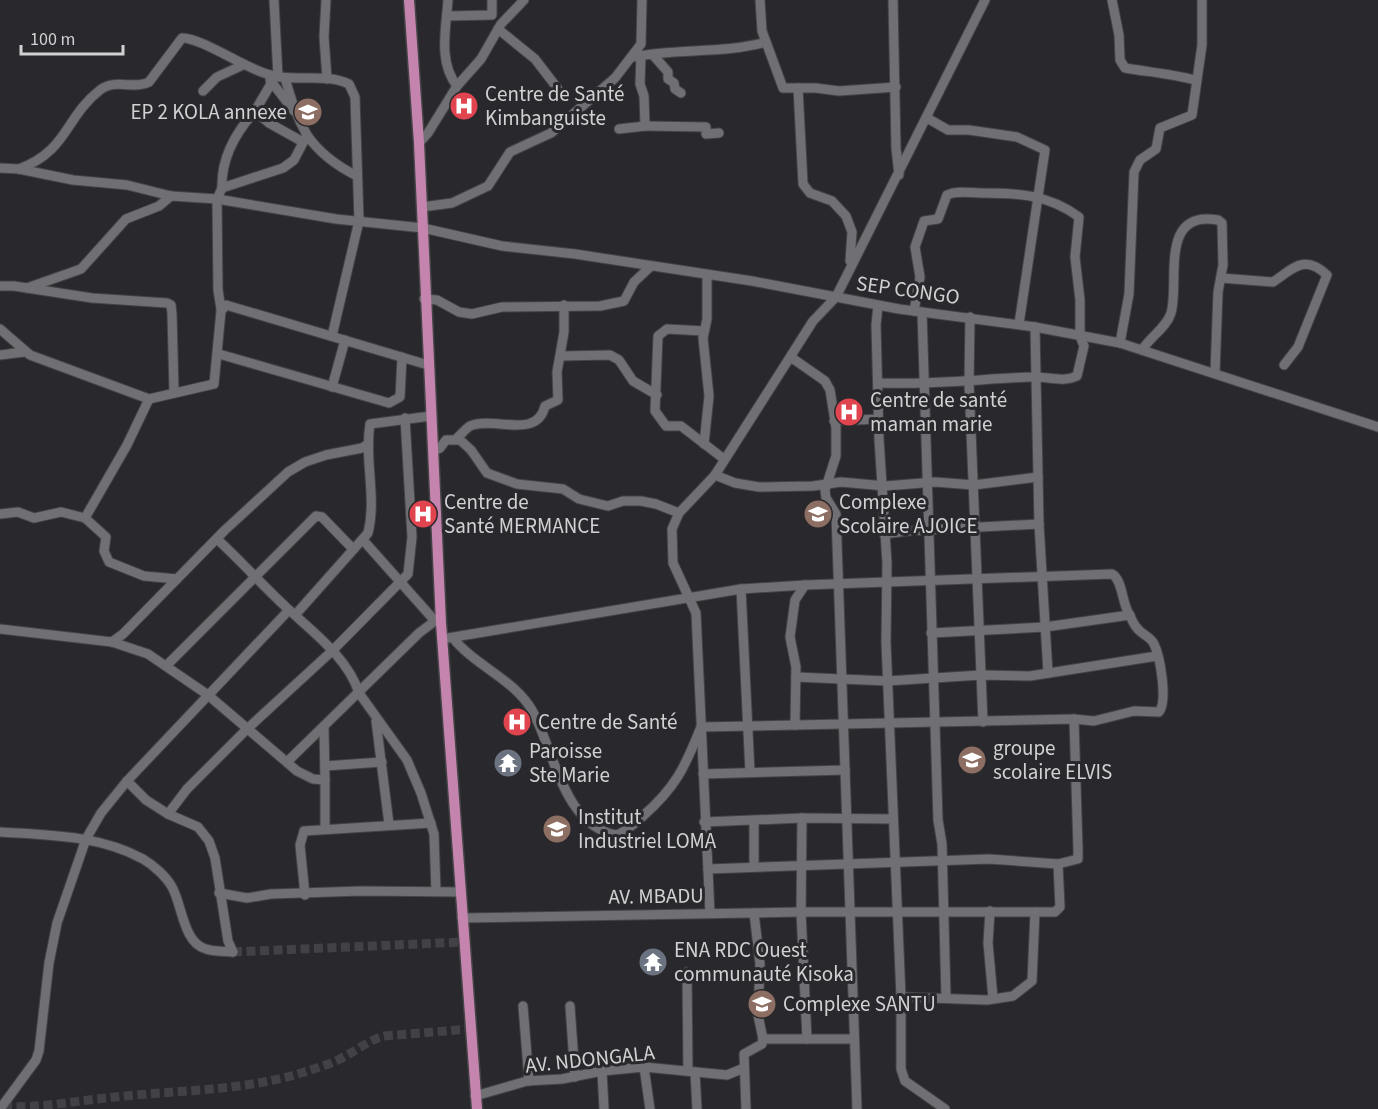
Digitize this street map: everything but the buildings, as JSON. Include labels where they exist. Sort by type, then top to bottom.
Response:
[{"type":"main road","points":[[409,0],[423,228],[438,622],[448,638],[462,918],[477,1109]]},
{"type":"street","points":[[222,188],[282,168],[294,160],[305,139],[294,111],[293,99],[278,79],[274,0]]},
{"type":"street","points":[[326,0],[324,37],[327,79]]},
{"type":"street","points":[[448,0],[445,65],[449,76],[457,86]]},
{"type":"street","points":[[447,16],[492,15],[492,0]]},
{"type":"street","points":[[419,143],[428,133],[457,86],[481,59],[510,11],[524,0]]},
{"type":"street","points":[[642,0],[641,44],[637,56],[640,84],[644,96],[645,126]]},
{"type":"street","points":[[760,0],[766,42],[782,85],[788,89],[839,91],[896,87]]},
{"type":"street","points":[[893,0],[896,148],[899,175]]},
{"type":"street","points":[[710,913],[696,613],[673,563],[671,537],[679,513],[715,475],[792,358],[813,321],[836,297],[850,264],[899,175],[986,0]]},
{"type":"street","points":[[1112,0],[1119,35],[1120,60],[1125,68],[1161,75],[1176,74],[1195,80]]},
{"type":"street","points":[[1120,343],[1129,294],[1134,172],[1140,159],[1156,149],[1160,128],[1192,115],[1195,80],[1202,45],[1202,0]]},
{"type":"street","points":[[498,28],[535,59],[558,89]]},
{"type":"street","points":[[19,169],[48,155],[101,89],[117,84],[144,85],[149,82],[182,38],[198,41],[243,65],[278,79],[327,79],[344,82],[354,91],[359,221],[332,336]]},
{"type":"street","points":[[422,207],[452,203],[488,186],[510,152],[551,133],[569,120],[637,56],[681,50],[724,49],[766,42]]},
{"type":"street","points":[[653,55],[668,72],[675,89],[681,93]]},
{"type":"street","points":[[203,91],[217,77],[243,65]]},
{"type":"street","points":[[0,329],[24,352],[149,399],[214,384],[219,354],[221,309],[218,290],[217,199],[222,188],[225,159],[241,127],[278,79]]},
{"type":"street","points":[[798,88],[803,184],[810,193],[832,201],[846,216],[852,232],[850,264]]},
{"type":"street","points":[[255,111],[269,123],[305,139],[338,167],[357,176]]},
{"type":"street","points":[[927,118],[948,130],[969,130],[1017,137],[1042,147],[1045,155],[1019,324]]},
{"type":"street","points":[[619,129],[645,126],[706,127],[706,134],[719,133]]},
{"type":"street","name":"SEP CONGO","points":[[0,168],[19,169],[73,180],[127,185],[171,196],[217,199],[359,221],[423,228],[502,246],[575,254],[707,276],[752,281],[878,306],[1019,324],[1120,343],[1378,428]]},
{"type":"street","points":[[878,382],[924,384],[969,383],[1034,377],[1065,380],[1077,376],[1084,346],[1080,336],[1080,300],[1076,257],[1079,218],[1052,201],[1038,196],[1009,193],[952,193],[947,195],[938,219],[924,221],[917,237],[915,255],[919,269],[918,311],[924,384],[938,820],[943,863],[946,997]]},
{"type":"street","points":[[25,288],[81,269],[126,219],[159,206],[171,196]]},
{"type":"street","points":[[1142,350],[1148,339],[1171,314],[1176,242],[1181,233],[1195,222],[1214,219],[1222,223],[1215,373]]},
{"type":"street","points":[[1221,278],[1274,282],[1291,267],[1298,265],[1317,268],[1327,275],[1298,347],[1284,365]]},
{"type":"street","points":[[424,299],[436,300],[459,312],[472,314],[502,307],[600,306],[624,301],[634,282],[650,267]]},
{"type":"street","points":[[704,444],[708,426],[705,413],[709,388],[704,331],[707,319],[707,276]]},
{"type":"street","points":[[0,286],[92,298],[159,301],[171,305],[174,392]]},
{"type":"street","points":[[221,309],[226,305],[236,307],[428,365]]},
{"type":"street","points":[[433,451],[440,448],[447,440],[456,439],[473,426],[518,425],[540,420],[545,406],[558,400],[556,372],[561,356],[564,305]]},
{"type":"street","points":[[878,306],[881,486],[887,563],[885,583],[887,681],[901,997],[902,1075],[910,1084],[945,1109]]},
{"type":"street","points":[[970,317],[969,383],[983,722]]},
{"type":"street","points":[[1035,327],[1034,377],[1039,524],[1048,673]]},
{"type":"street","points":[[704,331],[666,329],[658,336],[655,411],[666,426],[681,426],[724,459]]},
{"type":"street","points":[[332,387],[345,340]]},
{"type":"street","points":[[0,355],[24,352]]},
{"type":"street","points":[[219,354],[381,402],[395,402],[400,397],[402,357]]},
{"type":"street","points":[[561,356],[610,355],[619,361],[633,381],[657,395]]},
{"type":"street","points":[[792,358],[825,381],[830,390],[834,421],[836,456],[825,484],[826,498],[836,514],[847,820],[846,865],[850,913],[857,1109]]},
{"type":"street","points":[[85,518],[127,445],[149,399]]},
{"type":"street","points":[[0,1109],[23,1080],[39,1051],[49,963],[57,923],[86,839],[101,813],[127,781],[208,695],[363,540],[371,518],[368,444],[371,423],[431,416]]},
{"type":"street","points":[[168,814],[187,789],[247,729],[332,651],[408,574],[412,537],[405,418]]},
{"type":"street","points":[[834,421],[879,419]]},
{"type":"street","points":[[456,439],[471,450],[487,472],[517,484],[563,489],[579,499],[608,506],[624,501],[641,501],[679,513]]},
{"type":"street","points":[[112,642],[123,634],[217,539],[288,472],[305,462],[362,448],[368,444]]},
{"type":"street","points":[[715,475],[747,486],[852,482],[881,486],[926,482],[974,485],[1038,477]]},
{"type":"street","points":[[0,514],[18,512],[34,518],[61,512],[85,518],[106,537],[104,551],[109,562],[144,576],[177,579]]},
{"type":"street","points":[[167,664],[318,516],[353,549]]},
{"type":"street","points":[[884,534],[1039,524]]},
{"type":"street","points":[[217,539],[332,651],[355,680],[359,693],[407,760],[431,823],[436,891]]},
{"type":"street","points":[[287,762],[419,633],[438,622],[416,598],[405,590],[402,582],[363,540]]},
{"type":"street","points":[[448,638],[692,600],[741,590],[805,585],[1043,576],[1116,576],[1137,628],[1148,636],[1155,646],[1162,675],[1162,709],[1159,712],[1134,711],[1094,721],[1074,719],[701,728]]},
{"type":"street","points":[[795,724],[796,677],[790,637],[795,600],[805,585]]},
{"type":"street","points":[[741,590],[750,772]]},
{"type":"street","points":[[932,633],[1045,627],[1130,615]]},
{"type":"street","points":[[0,629],[112,642],[133,648],[167,664],[208,695],[287,762],[313,779],[325,780]]},
{"type":"street","points":[[448,638],[512,688],[532,709],[574,808],[582,818],[610,834],[622,833],[666,797],[679,779],[701,728]]},
{"type":"street","points":[[796,677],[887,681],[981,675],[1023,676],[1156,656]]},
{"type":"street","points":[[375,715],[389,824]]},
{"type":"street","points":[[708,868],[943,863],[989,859],[1058,864],[1075,861],[1078,857],[1074,719]]},
{"type":"street","points":[[324,727],[325,829]]},
{"type":"street","points":[[325,766],[382,762]]},
{"type":"street","points":[[703,774],[844,770]]},
{"type":"street","points":[[0,832],[49,833],[86,839],[144,859],[172,885],[188,932],[200,946],[206,949],[233,951],[228,941],[219,893],[216,858],[210,841],[198,827],[168,814],[146,800],[127,781]]},
{"type":"street","points":[[704,822],[754,822],[802,818],[892,819]]},
{"type":"street","points":[[802,818],[801,912],[807,1040]]},
{"type":"street","points":[[754,822],[754,866]]},
{"type":"street","points":[[305,895],[300,839],[309,829],[431,823]]},
{"type":"street","name":"AV. MBADU","points":[[462,918],[801,912],[1055,912],[1059,910],[1058,864]]},
{"type":"street","points":[[219,893],[247,898],[271,894],[305,895],[361,891],[461,892]]},
{"type":"street","points":[[990,911],[988,944],[993,998]]},
{"type":"street","points":[[901,997],[983,1000],[1013,996],[1032,982],[1035,912]]},
{"type":"street","points":[[746,1109],[745,1052],[762,1044],[763,1039],[758,1015],[760,964],[754,913]]},
{"type":"street","points":[[687,972],[691,1071],[697,1109]]},
{"type":"street","points":[[523,1006],[529,1081]]},
{"type":"street","points":[[570,1006],[575,1077]]},
{"type":"street","points":[[763,1039],[854,1040]]},
{"type":"street","points":[[644,1067],[650,1109]]},
{"type":"street","name":"AV. NDONGALA","points":[[475,1096],[529,1081],[575,1077],[602,1071],[644,1067],[727,1075],[744,1068]]},
{"type":"street","points":[[602,1071],[604,1109]]},
{"type":"tunnel","points":[[233,952],[464,942]]},
{"type":"tunnel","points":[[3,1106],[42,1106],[254,1084],[326,1065],[384,1036],[470,1029]]},
{"type":"place","name":"Centre de Santé Kimbanguiste","points":[[464,106]]},
{"type":"place","name":"EP 2 KOLA annexe","points":[[308,112]]},
{"type":"place","name":"Centre de santé maman marie","points":[[849,412]]},
{"type":"place","name":"Centre de Santé MERMANCE","points":[[423,514]]},
{"type":"place","name":"Complexe Scolaire AJOICE","points":[[818,514]]},
{"type":"place","name":"Centre de Santé","points":[[517,722]]},
{"type":"place","name":"groupe scolaire ELVIS","points":[[972,760]]},
{"type":"place","name":"Paroisse Ste Marie","points":[[508,763]]},
{"type":"place","name":"Institut Industriel LOMA","points":[[557,829]]},
{"type":"place","name":"ENA RDC Ouest communauté Kisoka","points":[[653,962]]},
{"type":"place","name":"Complexe SANTU","points":[[762,1004]]}]
